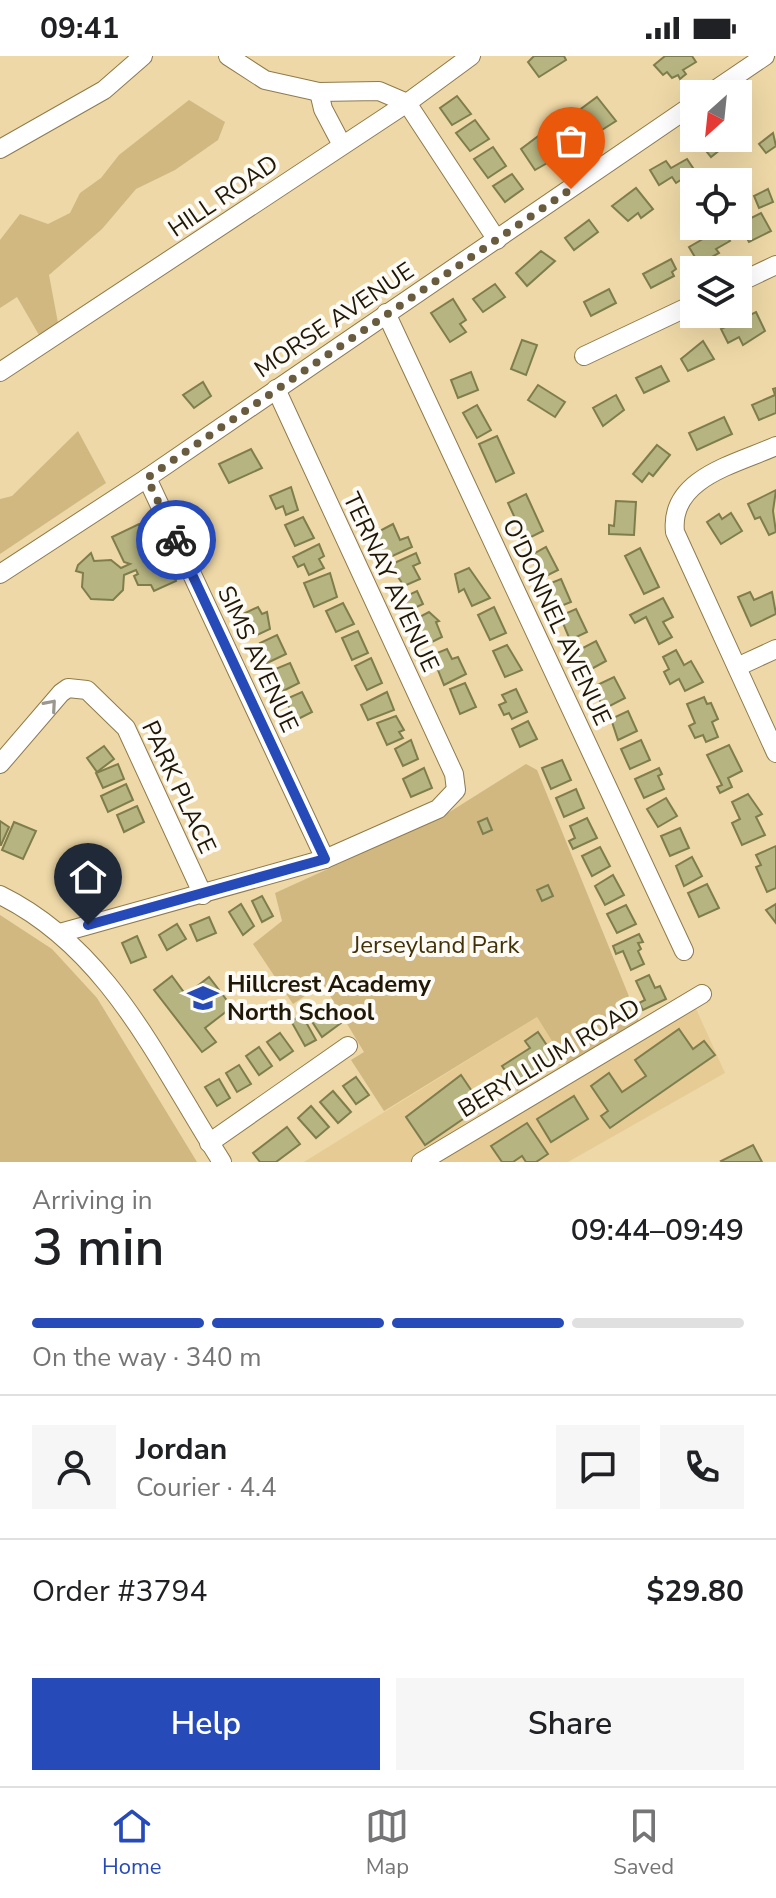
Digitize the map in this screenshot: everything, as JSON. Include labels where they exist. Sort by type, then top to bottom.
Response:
[{"type":"street","points":[[0,149],[104,90],[143,56]]},
{"type":"street","points":[[228,56],[265,80],[319,92],[379,91],[407,103],[497,240]]},
{"type":"street","name":"HILL ROAD","points":[[0,372],[407,103],[471,56]]},
{"type":"street","points":[[730,80],[765,56]]},
{"type":"street","points":[[319,92],[323,109],[342,145]]},
{"type":"street","name":"MORSE AVENUE","points":[[0,574],[147,478],[680,114]]},
{"type":"street","points":[[752,276],[776,265]]},
{"type":"street","points":[[584,356],[680,311]]},
{"type":"street","name":"O'DONNEL AVENUE","points":[[386,313],[684,951]]},
{"type":"street","name":"TERNAY AVENUE","points":[[276,389],[454,774],[456,790],[438,809],[325,859]]},
{"type":"street","points":[[776,446],[689,487],[675,510],[675,532],[776,753]]},
{"type":"street","name":"SIMS AVENUE","points":[[147,478],[325,859]]},
{"type":"street","points":[[737,667],[776,649]]},
{"type":"street","name":"PARK PLACE","points":[[0,764],[61,693],[68,688],[87,690],[126,728],[203,895]]},
{"type":"street","points":[[60,933],[325,859]]},
{"type":"street","points":[[0,895],[60,933],[118,996],[222,1162]]},
{"type":"street","name":"BERYLLIUM ROAD","points":[[421,1162],[702,994]]},
{"type":"street","points":[[209,1143],[348,1046]]},
{"type":"shaded area","points":[[688,991],[725,1073],[568,1162],[304,1162],[537,1017],[567,1064]]},
{"type":"green space","points":[[189,100],[225,122],[218,140],[175,170],[136,189],[102,229],[49,275],[58,323],[39,335],[17,297],[0,308],[0,240],[20,214],[48,224],[70,213],[80,193],[101,178],[119,155]]},
{"type":"green space","points":[[78,431],[106,483],[0,554],[0,499],[12,496]]},
{"type":"green space","name":"Jerseyland Park","points":[[526,764],[537,770],[639,1021],[567,1065],[537,1017],[384,1111],[351,1060],[364,1052],[323,984],[293,1004],[253,944],[282,921],[275,893],[440,818]]},
{"type":"green space","points":[[0,915],[52,949],[97,998],[197,1162],[0,1162]]},
{"type":"building","points":[[534,56],[564,56],[566,60],[539,77],[528,62]]},
{"type":"building","points":[[665,56],[692,56],[696,62],[683,70],[686,74],[680,79],[678,75],[672,78],[667,72],[663,75],[654,65]]},
{"type":"building","points":[[457,96],[471,114],[452,125],[440,108]]},
{"type":"building","points":[[597,97],[616,121],[594,135],[578,111]]},
{"type":"building","points":[[569,116],[585,141],[565,154],[548,131]]},
{"type":"building","points":[[475,120],[489,139],[470,151],[456,133]]},
{"type":"building","points":[[773,133],[776,146],[766,153],[759,144]]},
{"type":"building","points":[[541,134],[556,158],[535,170],[521,149]]},
{"type":"building","points":[[493,147],[506,166],[488,178],[474,159]]},
{"type":"building","points":[[687,159],[693,168],[680,168],[680,180],[676,183],[672,177],[659,185],[650,170],[666,161],[671,168]]},
{"type":"building","points":[[512,174],[523,189],[505,202],[493,186]]},
{"type":"building","points":[[636,188],[653,209],[641,218],[638,213],[628,221],[612,206]]},
{"type":"building","points":[[768,189],[773,202],[759,208],[754,196]]},
{"type":"building","points":[[761,213],[771,231],[749,242],[752,240],[752,218]]},
{"type":"building","points":[[589,220],[598,232],[574,250],[565,238]]},
{"type":"building","points":[[701,240],[730,241],[716,249],[719,253],[714,256],[694,256],[689,247]]},
{"type":"building","points":[[541,251],[555,261],[527,286],[516,273]]},
{"type":"building","points":[[671,259],[676,269],[672,272],[674,276],[651,288],[643,274]]},
{"type":"building","points":[[495,284],[505,297],[483,312],[473,299]]},
{"type":"building","points":[[609,289],[616,303],[591,316],[584,302]]},
{"type":"building","points":[[453,299],[466,320],[460,324],[466,332],[450,342],[431,313]]},
{"type":"building","points":[[756,312],[765,331],[743,345],[739,337],[728,343],[721,329],[752,328],[752,314]]},
{"type":"building","points":[[522,340],[537,345],[526,375],[511,369]]},
{"type":"building","points":[[703,341],[714,359],[688,371],[681,359]]},
{"type":"building","points":[[661,366],[669,381],[644,393],[636,378]]},
{"type":"building","points":[[471,372],[478,390],[458,398],[451,380]]},
{"type":"building","points":[[203,382],[211,396],[194,408],[183,395]]},
{"type":"building","points":[[538,385],[565,402],[555,417],[528,400]]},
{"type":"building","points":[[776,388],[776,413],[759,420],[752,405],[775,395],[773,389]]},
{"type":"building","points":[[616,395],[624,410],[603,426],[593,408]]},
{"type":"building","points":[[477,405],[491,430],[477,438],[463,413]]},
{"type":"building","points":[[724,417],[732,434],[697,450],[689,433]]},
{"type":"building","points":[[497,436],[514,473],[496,482],[479,444]]},
{"type":"building","points":[[657,445],[670,455],[653,476],[649,473],[642,482],[633,474]]},
{"type":"building","points":[[251,449],[262,468],[229,483],[219,464]]},
{"type":"building","points":[[291,487],[298,510],[286,515],[283,506],[276,509],[270,496]]},
{"type":"building","points":[[776,490],[773,511],[776,532],[769,535],[760,517],[755,519],[748,504]]},
{"type":"building","points":[[526,494],[543,531],[525,540],[508,503]]},
{"type":"building","points":[[616,501],[636,502],[634,535],[609,534],[609,525],[614,526]]},
{"type":"building","points":[[731,513],[742,531],[721,544],[707,522],[719,514],[722,519]]},
{"type":"building","points":[[303,517],[314,538],[295,546],[285,525]]},
{"type":"building","points":[[139,524],[152,554],[164,548],[176,581],[154,591],[151,585],[138,585],[134,576],[138,574],[136,570],[124,575],[123,590],[113,600],[91,599],[82,587],[83,573],[76,571],[78,565],[91,553],[94,561],[111,560],[121,568],[130,564],[124,562],[112,537]]},
{"type":"building","points":[[393,524],[400,540],[408,537],[412,547],[386,559],[374,534]]},
{"type":"building","points":[[319,544],[324,556],[319,559],[324,568],[309,575],[304,564],[298,567],[293,557]]},
{"type":"building","points":[[546,547],[558,570],[542,578],[530,556]]},
{"type":"building","points":[[640,548],[659,587],[644,594],[625,556]]},
{"type":"building","points":[[416,553],[420,563],[413,566],[420,579],[404,586],[390,565]]},
{"type":"building","points":[[469,568],[490,598],[472,606],[464,589],[459,592],[455,574]]},
{"type":"building","points":[[330,573],[337,597],[314,607],[304,583]]},
{"type":"building","points":[[561,579],[571,602],[556,608],[546,585]]},
{"type":"building","points":[[417,591],[423,604],[406,612],[400,599]]},
{"type":"building","points":[[750,592],[754,600],[772,592],[776,614],[751,626],[738,597]]},
{"type":"building","points":[[663,598],[673,617],[663,622],[672,637],[659,644],[646,617],[635,623],[630,615]]},
{"type":"building","points":[[343,603],[354,624],[336,632],[326,611]]},
{"type":"building","points":[[258,607],[262,614],[267,612],[270,629],[255,636],[243,614]]},
{"type":"building","points":[[494,607],[506,633],[490,640],[478,615]]},
{"type":"building","points":[[576,609],[587,632],[570,640],[560,616]]},
{"type":"building","points":[[429,612],[439,621],[436,622],[442,637],[426,645],[414,620]]},
{"type":"building","points":[[358,631],[368,653],[352,660],[342,638]]},
{"type":"building","points":[[277,635],[286,654],[267,663],[260,643]]},
{"type":"building","points":[[596,641],[606,661],[584,673],[577,651]]},
{"type":"building","points":[[507,645],[522,670],[505,677],[493,651]]},
{"type":"building","points":[[447,649],[452,659],[458,657],[466,674],[444,685],[432,655]]},
{"type":"building","points":[[676,650],[684,665],[691,661],[703,682],[685,691],[679,679],[670,684],[664,672],[669,669],[663,657]]},
{"type":"building","points":[[371,658],[382,683],[367,690],[355,666]]},
{"type":"building","points":[[290,663],[299,683],[281,692],[273,670]]},
{"type":"building","points":[[614,677],[625,698],[604,709],[593,687]]},
{"type":"building","points":[[465,683],[476,707],[460,714],[450,689]]},
{"type":"building","points":[[516,689],[527,712],[512,719],[509,713],[504,715],[499,705],[506,702],[502,695]]},
{"type":"building","points":[[302,692],[312,712],[294,721],[286,699]]},
{"type":"building","points":[[387,692],[394,710],[368,720],[361,705]]},
{"type":"building","points":[[704,697],[707,704],[711,703],[718,719],[712,722],[718,737],[706,742],[703,735],[695,738],[689,726],[695,723],[687,704]]},
{"type":"building","points":[[628,711],[637,731],[618,740],[611,719]]},
{"type":"building","points":[[396,716],[404,730],[399,732],[403,738],[387,745],[377,723]]},
{"type":"building","points":[[528,721],[537,739],[520,747],[512,729]]},
{"type":"building","points":[[411,740],[418,759],[403,766],[395,749]]},
{"type":"building","points":[[641,740],[650,760],[630,769],[621,749]]},
{"type":"building","points":[[729,745],[742,771],[728,778],[732,787],[720,793],[717,787],[722,785],[707,755]]},
{"type":"building","points":[[104,746],[114,759],[97,772],[87,758]]},
{"type":"building","points":[[562,760],[571,780],[551,789],[542,768]]},
{"type":"building","points":[[118,764],[124,779],[103,788],[96,773]]},
{"type":"building","points":[[424,768],[432,788],[411,797],[403,779]]},
{"type":"building","points":[[659,768],[662,774],[658,776],[664,789],[644,798],[635,779]]},
{"type":"building","points":[[126,784],[133,800],[108,812],[101,796]]},
{"type":"building","points":[[576,789],[584,808],[564,817],[556,798]]},
{"type":"building","points":[[748,794],[762,814],[756,817],[765,835],[742,845],[732,823],[740,819],[732,802]]},
{"type":"building","points":[[666,798],[677,816],[658,827],[647,809]]},
{"type":"building","points":[[137,806],[144,822],[124,832],[117,815]]},
{"type":"building","points":[[487,818],[492,830],[483,834],[478,822]]},
{"type":"building","points":[[587,818],[597,838],[573,849],[569,841],[575,838],[570,826]]},
{"type":"building","points":[[0,821],[9,827],[1,845],[0,845]]},
{"type":"building","points":[[14,822],[36,831],[23,859],[2,850]]},
{"type":"building","points":[[680,828],[689,848],[670,856],[661,836]]},
{"type":"building","points":[[776,846],[776,888],[767,892],[756,867],[761,865],[756,855]]},
{"type":"building","points":[[600,847],[610,866],[592,876],[582,856]]},
{"type":"building","points":[[692,857],[702,876],[684,886],[676,866]]},
{"type":"building","points":[[613,875],[624,895],[605,905],[595,886]]},
{"type":"building","points":[[707,884],[719,908],[699,917],[688,893]]},
{"type":"building","points":[[548,885],[553,896],[542,901],[537,890]]},
{"type":"building","points":[[262,896],[273,916],[262,922],[252,901]]},
{"type":"building","points":[[241,904],[254,926],[243,935],[229,912]]},
{"type":"building","points":[[776,904],[776,923],[766,910]]},
{"type":"building","points":[[626,905],[636,924],[617,933],[607,914]]},
{"type":"building","points":[[209,917],[216,933],[197,941],[190,925]]},
{"type":"building","points":[[177,924],[186,939],[167,950],[159,935]]},
{"type":"building","points":[[639,934],[643,942],[638,943],[641,949],[638,951],[644,964],[631,970],[623,951],[616,954],[613,946]]},
{"type":"building","points":[[137,936],[146,957],[131,963],[122,943]]},
{"type":"building","points":[[649,975],[655,988],[660,986],[666,999],[643,1010],[639,1003],[645,1000],[636,981]]},
{"type":"building","points":[[172,976],[186,995],[209,977],[232,1007],[205,1028],[216,1042],[202,1052],[154,990]]},
{"type":"building","points":[[327,1003],[341,1023],[322,1037],[311,1020],[324,1011],[321,1007]]},
{"type":"building","points":[[302,1015],[316,1040],[305,1046],[291,1021]]},
{"type":"building","points":[[679,1029],[693,1049],[704,1041],[715,1055],[610,1128],[601,1116],[608,1111],[591,1086],[609,1073],[622,1092],[646,1076],[635,1060]]},
{"type":"building","points":[[538,1032],[558,1062],[518,1089],[502,1066],[530,1048],[525,1041]]},
{"type":"building","points":[[280,1033],[293,1051],[280,1060],[267,1042]]},
{"type":"building","points":[[259,1047],[272,1066],[259,1075],[246,1056]]},
{"type":"building","points":[[239,1065],[251,1084],[237,1092],[226,1073]]},
{"type":"building","points":[[461,1075],[482,1106],[425,1145],[406,1117]]},
{"type":"building","points":[[356,1077],[369,1095],[356,1104],[343,1086]]},
{"type":"building","points":[[219,1079],[230,1098],[217,1106],[205,1087]]},
{"type":"building","points":[[333,1091],[351,1112],[338,1123],[320,1102]]},
{"type":"building","points":[[574,1096],[588,1119],[551,1142],[537,1119]]},
{"type":"building","points":[[311,1106],[329,1127],[316,1138],[298,1118]]},
{"type":"building","points":[[527,1123],[548,1154],[536,1162],[526,1162],[522,1156],[513,1162],[502,1162],[491,1146]]},
{"type":"building","points":[[287,1127],[300,1144],[276,1162],[260,1162],[253,1153]]},
{"type":"building","points":[[753,1145],[762,1162],[721,1161]]},
{"type":"way so far","points":[[176,540],[147,478],[571,189]]},
{"type":"place","name":"Hillcrest Academy North School","points":[[203,998]]},
{"type":"route","points":[[88,925],[325,859],[176,540]]}]
